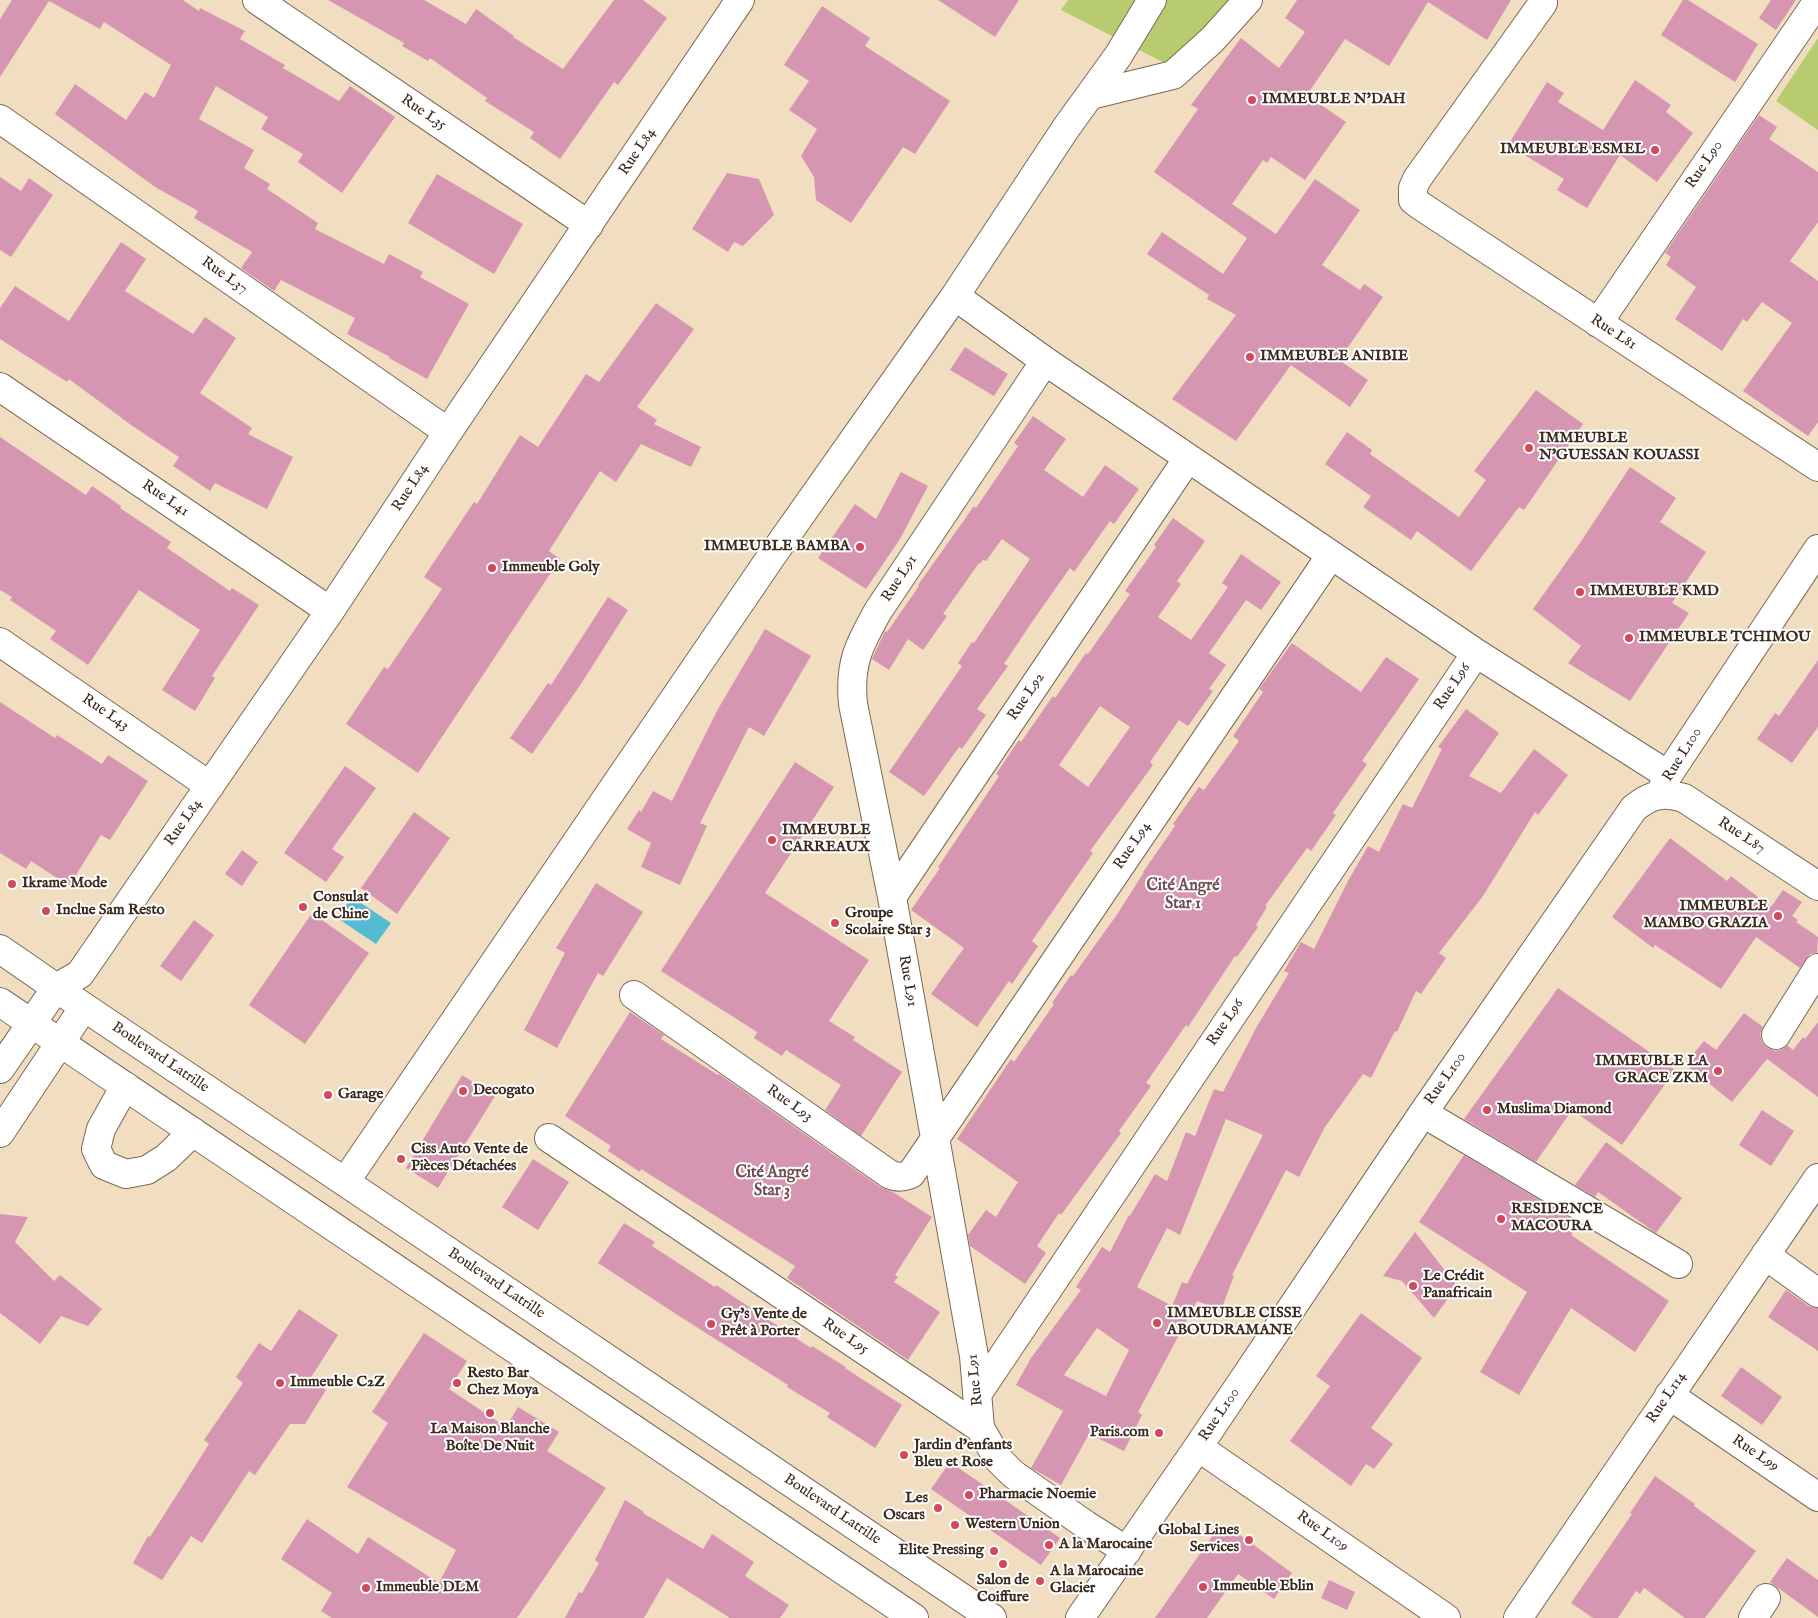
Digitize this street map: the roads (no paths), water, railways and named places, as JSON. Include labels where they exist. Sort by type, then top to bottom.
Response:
[{"type":"street","name":"Rue L35","points":[[257,0],[589,225]]},
{"type":"street","points":[[345,1182],[771,557],[955,296],[1066,128],[1118,56],[1152,0]]},
{"type":"street","points":[[1091,94],[1172,76],[1212,40],[1248,0]]},
{"type":"street","name":"Rue L84","points":[[0,1069],[56,988],[80,974],[330,611],[448,432],[589,225],[729,4]]},
{"type":"street","name":"Rue L81","points":[[1543,4],[1417,179],[1413,188],[1412,195],[1414,200],[1818,468]]},
{"type":"street","name":"Rue L90","points":[[1598,323],[1812,8]]},
{"type":"street","name":"Rue L37","points":[[0,119],[448,432]]},
{"type":"street","points":[[955,296],[1044,361],[1476,653],[1664,784]]},
{"type":"street","name":"Rue L91","points":[[980,1428],[974,1356],[936,1136],[892,897],[853,704],[851,682],[854,660],[863,638],[878,611],[1044,361]]},
{"type":"street","name":"Rue L41","points":[[0,387],[330,611]]},
{"type":"street","name":"Rue L92","points":[[892,897],[1188,458]]},
{"type":"street","name":"Rue L100","points":[[1080,1618],[1198,1447],[1423,1112],[1634,808],[1664,784],[1818,549]]},
{"type":"street","name":"Rue L94","points":[[936,1136],[1331,555]]},
{"type":"street","name":"Rue L43","points":[[0,642],[210,786]]},
{"type":"street","name":"Rue L96","points":[[978,1392],[1476,653]]},
{"type":"street","name":"Rue L87","points":[[1664,784],[1818,886]]},
{"type":"street","name":"Boulevard Latrille","points":[[0,949],[84,1008],[992,1618]]},
{"type":"street","points":[[1776,1035],[1818,968]]},
{"type":"street","points":[[0,1133],[84,1008],[80,974]]},
{"type":"street","name":"Rue L93","points":[[634,996],[889,1174],[896,1177],[904,1177],[911,1174],[936,1136]]},
{"type":"street","points":[[0,1002],[914,1618]]},
{"type":"street","points":[[125,1086],[99,1136],[96,1149],[104,1165],[126,1174],[147,1170],[166,1158],[192,1132]]},
{"type":"street","points":[[1423,1112],[1678,1264]]},
{"type":"street","name":"Rue L95","points":[[550,1138],[980,1428],[998,1459],[1013,1474],[1086,1525],[1127,1550]]},
{"type":"street","name":"Rue L114","points":[[1518,1618],[1818,1178]]},
{"type":"street","points":[[1765,1255],[1818,1293]]},
{"type":"street","name":"Rue L99","points":[[1669,1395],[1818,1497]]},
{"type":"street","name":"Rue L109","points":[[1198,1447],[1446,1618]]},
{"type":"water","points":[[352,897],[391,923],[376,944],[337,918]]},
{"type":"place","name":"IMMEUBLE N'DAH","points":[[1252,100]]},
{"type":"place","name":"IMMEUBLE ESMEL","points":[[1655,150]]},
{"type":"place","name":"IMMEUBLE ANIBIE","points":[[1250,357]]},
{"type":"place","name":"IMMEUBLE N'GUESSAN KOUASSI","points":[[1529,448]]},
{"type":"place","name":"IMMEUBLE BAMBA","points":[[860,547]]},
{"type":"place","name":"Immeuble Goly","points":[[492,568]]},
{"type":"place","name":"IMMEUBLE KMD","points":[[1580,592]]},
{"type":"place","name":"IMMEUBLE TCHIMOU","points":[[1629,638]]},
{"type":"place","name":"IMMEUBLE CARREAUX","points":[[772,840]]},
{"type":"place","name":"Ikrame Mode","points":[[12,884]]},
{"type":"place","name":"Consulat de Chine","points":[[303,907]]},
{"type":"place","name":"Inclue Sam Resto","points":[[46,911]]},
{"type":"place","name":"IMMEUBLE MAMBO GRAZIA","points":[[1778,916]]},
{"type":"place","name":"Groupe Scolaire Star 3","points":[[835,923]]},
{"type":"place","name":"IMMEUBLE LA GRACE ZKM","points":[[1718,1071]]},
{"type":"place","name":"Decogato","points":[[463,1091]]},
{"type":"place","name":"Garage","points":[[328,1095]]},
{"type":"place","name":"Muslima Diamond","points":[[1487,1110]]},
{"type":"place","name":"Ciss Auto Vente de Pièces Détachées","points":[[401,1159]]},
{"type":"place","name":"RESIDENCE MACOURA","points":[[1501,1219]]},
{"type":"place","name":"Le Crédit Panafricain","points":[[1413,1286]]},
{"type":"place","name":"IMMEUBLE CISSE ABOUDRAMANE","points":[[1157,1323]]},
{"type":"place","name":"Gy's Vente de Prêt à Porter","points":[[711,1324]]},
{"type":"place","name":"Immeuble C2Z","points":[[280,1383]]},
{"type":"place","name":"Resto Bar Chez Moya","points":[[457,1383]]},
{"type":"place","name":"La Maison Blanche Boîte De Nuit","points":[[490,1413]]},
{"type":"place","name":"Paris.com","points":[[1159,1433]]},
{"type":"place","name":"Jardin d'enfants Bleu et Rose","points":[[904,1455]]},
{"type":"place","name":"Pharmacie Noemie","points":[[969,1495]]},
{"type":"place","name":"Les Oscars ‌","points":[[938,1508]]},
{"type":"place","name":"Western Union","points":[[955,1525]]},
{"type":"place","name":"Global Lines Services","points":[[1249,1540]]},
{"type":"place","name":"A la Marocaine","points":[[1049,1545]]},
{"type":"place","name":"Elite Pressing","points":[[994,1551]]},
{"type":"place","name":"Salon de Coiffure","points":[[1003,1564]]},
{"type":"place","name":"A la Marocaine Glacier","points":[[1040,1581]]},
{"type":"place","name":"Immeuble Eblin","points":[[1203,1587]]},
{"type":"place","name":"Immeuble DLM","points":[[366,1588]]},
{"type":"district","name":"Cité Angré Star 1","points":[[1183,896]]},
{"type":"district","name":"Cité Angré Star 3","points":[[772,1183]]}]
